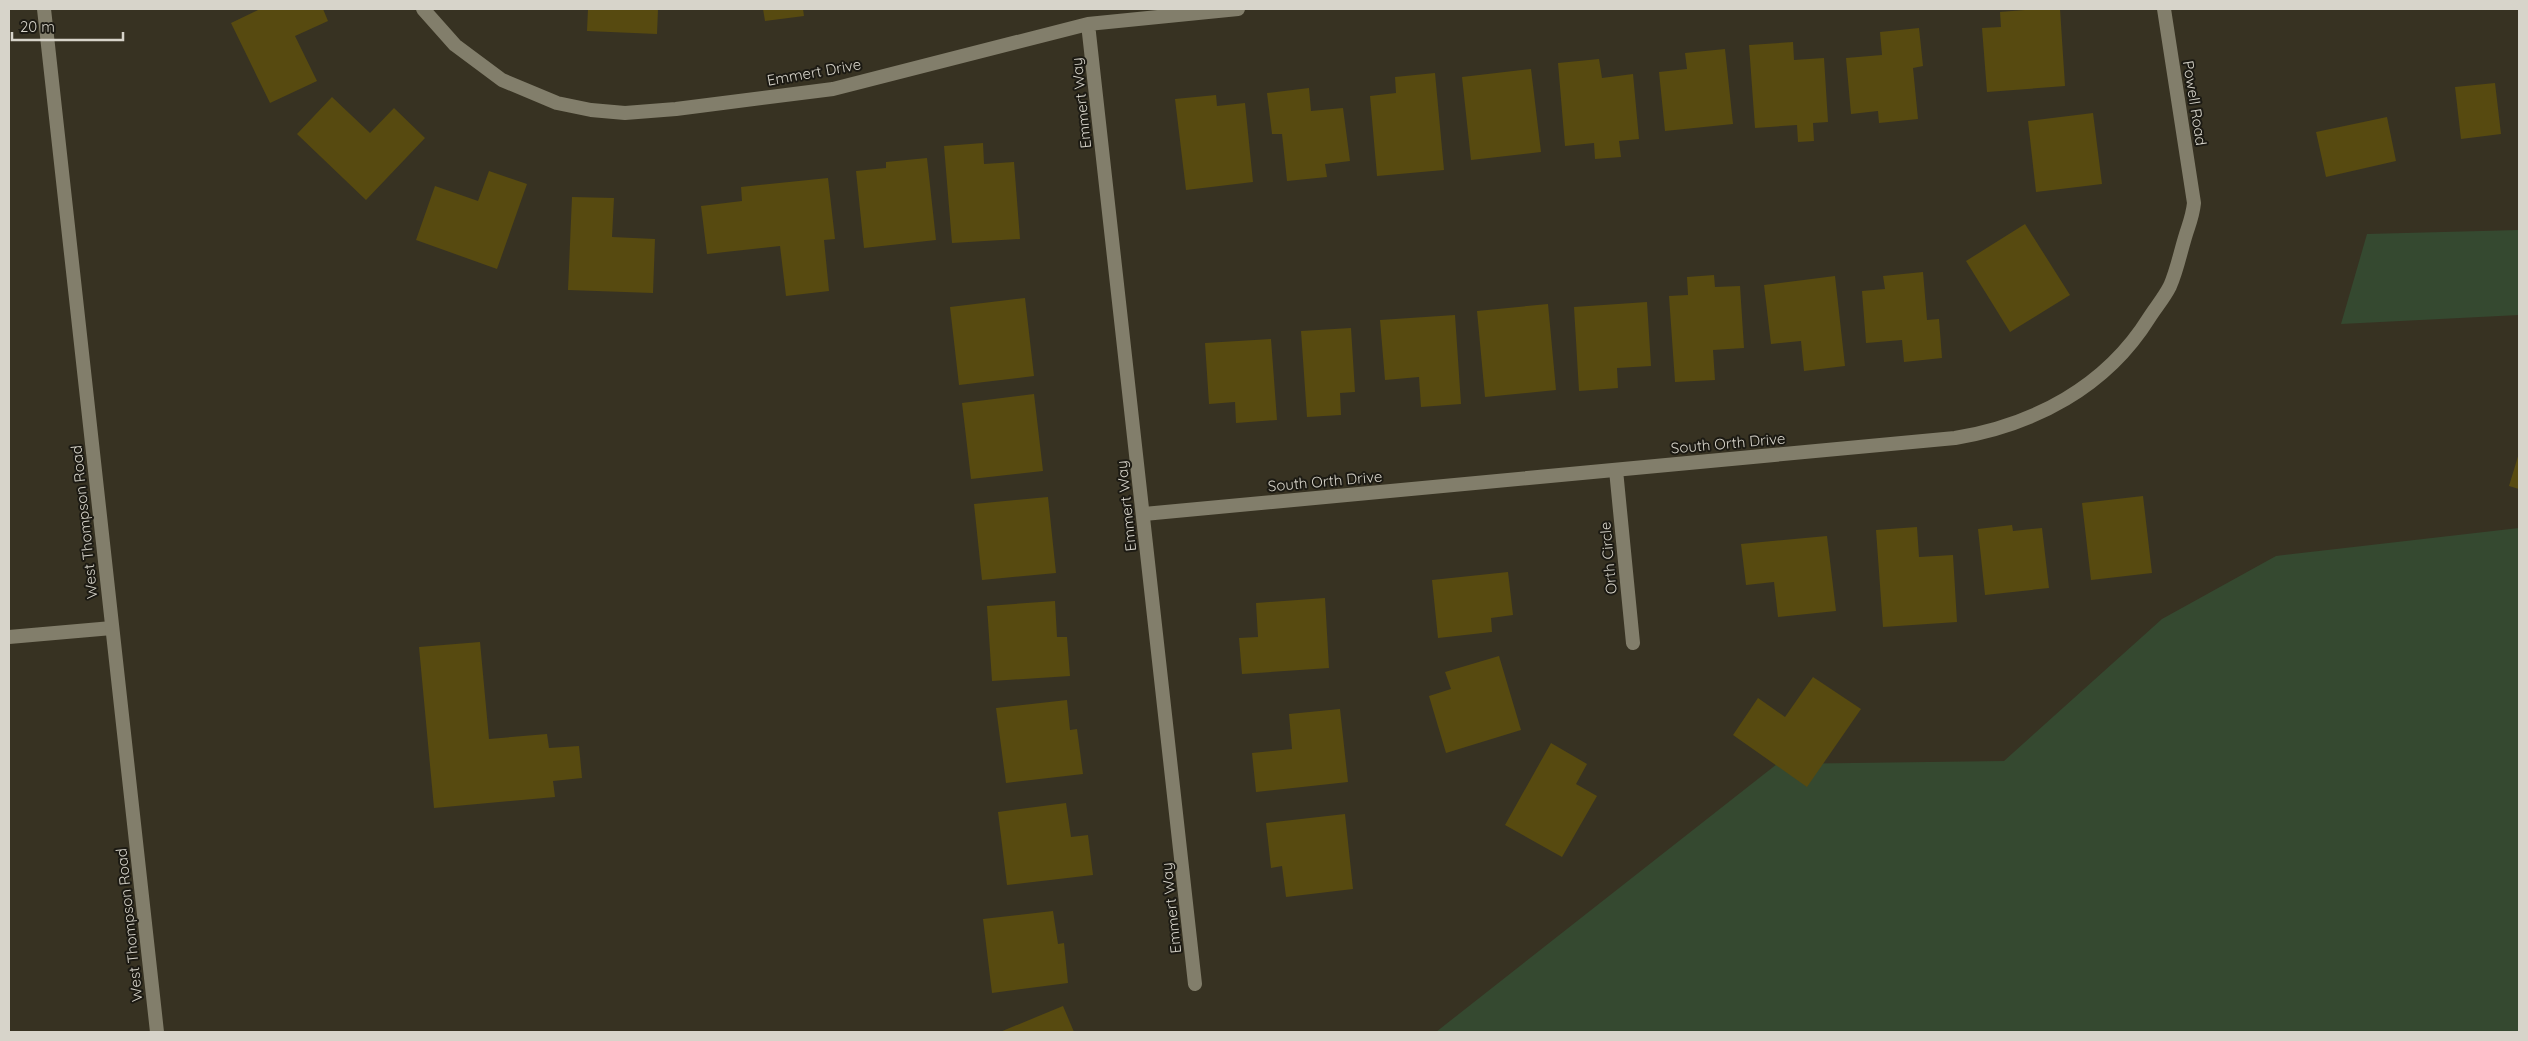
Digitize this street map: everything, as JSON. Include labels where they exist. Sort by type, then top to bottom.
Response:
[{"type":"street","name":"West Thompson Road","points":[[44,9],[157,1032]]},
{"type":"street","name":"Emmert Drive","points":[[423,9],[455,46],[502,80],[534,95],[566,105],[591,110],[625,113],[676,109],[833,89],[1088,24],[1238,9]]},
{"type":"street","name":"Powell Road","points":[[2164,9],[2194,203]]},
{"type":"street","name":"Emmert Way","points":[[1088,24],[1195,984]]},
{"type":"street","name":"South Orth Drive","points":[[1144,514],[1956,438],[1988,432],[2037,415],[2086,387],[2117,360],[2140,334],[2170,286],[2180,263],[2188,228],[2193,218],[2194,203]]},
{"type":"street","name":"Orth Circle","points":[[1616,470],[1633,643]]},
{"type":"street","points":[[9,637],[112,628]]},
{"type":"green space","points":[[2519,230],[2519,315],[2341,324],[2367,234]]},
{"type":"green space","points":[[2519,528],[2519,1032],[1436,1032],[1777,764],[2004,761],[2162,619],[2276,556]]},
{"type":"building","points":[[260,9],[323,9],[328,21],[295,36],[317,81],[270,103],[231,23]]},
{"type":"building","points":[[588,9],[658,9],[657,34],[587,31]]},
{"type":"building","points":[[763,9],[803,9],[804,16],[765,21]]},
{"type":"building","points":[[2060,9],[2065,86],[1987,92],[1982,28],[2001,27],[2000,12]]},
{"type":"building","points":[[1919,28],[1923,66],[1913,68],[1918,119],[1879,123],[1878,111],[1851,114],[1846,58],[1882,55],[1880,32]]},
{"type":"building","points":[[1793,42],[1794,60],[1824,58],[1828,122],[1813,123],[1814,141],[1798,142],[1797,125],[1755,128],[1749,45]]},
{"type":"building","points":[[1725,49],[1733,124],[1665,131],[1659,72],[1687,69],[1685,53]]},
{"type":"building","points":[[1599,59],[1602,78],[1633,74],[1639,139],[1619,141],[1621,157],[1595,159],[1594,143],[1565,146],[1558,63]]},
{"type":"building","points":[[1531,69],[1541,152],[1471,160],[1462,77]]},
{"type":"building","points":[[1435,73],[1444,170],[1377,176],[1370,96],[1396,93],[1395,77]]},
{"type":"building","points":[[2495,83],[2501,134],[2461,139],[2455,87]]},
{"type":"building","points":[[1309,88],[1311,111],[1343,108],[1350,161],[1325,164],[1327,177],[1287,181],[1282,134],[1272,134],[1267,93]]},
{"type":"building","points":[[1216,95],[1217,106],[1245,103],[1253,182],[1186,190],[1175,99]]},
{"type":"building","points":[[332,97],[370,133],[394,108],[425,138],[366,200],[297,134]]},
{"type":"building","points":[[2093,113],[2102,184],[2036,192],[2028,121]]},
{"type":"building","points":[[2387,117],[2396,161],[2326,177],[2316,132]]},
{"type":"building","points":[[983,143],[984,164],[1014,162],[1020,239],[952,243],[944,146]]},
{"type":"building","points":[[927,158],[936,240],[864,248],[856,171],[886,168],[886,162]]},
{"type":"building","points":[[489,171],[527,184],[497,269],[416,240],[435,186],[478,201]]},
{"type":"building","points":[[828,178],[835,239],[824,240],[829,291],[786,296],[780,246],[707,254],[701,206],[742,201],[741,187]]},
{"type":"building","points":[[572,197],[614,198],[612,237],[655,239],[653,293],[568,290]]},
{"type":"building","points":[[2025,224],[2070,295],[2010,332],[1966,261]]},
{"type":"building","points":[[1923,272],[1927,320],[1939,319],[1942,358],[1904,362],[1902,340],[1866,343],[1862,291],[1885,289],[1883,276]]},
{"type":"building","points":[[1714,275],[1715,287],[1740,286],[1744,348],[1713,350],[1715,380],[1675,382],[1669,296],[1688,295],[1687,277]]},
{"type":"building","points":[[1835,276],[1845,366],[1804,371],[1801,341],[1771,344],[1764,285]]},
{"type":"building","points":[[1025,298],[1034,376],[959,385],[950,307]]},
{"type":"building","points":[[1647,302],[1651,366],[1617,368],[1618,388],[1579,391],[1574,307]]},
{"type":"building","points":[[1548,304],[1556,390],[1485,397],[1477,311]]},
{"type":"building","points":[[1455,315],[1461,404],[1421,407],[1419,377],[1385,380],[1380,320]]},
{"type":"building","points":[[1351,328],[1355,392],[1340,393],[1341,415],[1307,417],[1301,331]]},
{"type":"building","points":[[1271,339],[1277,420],[1236,423],[1235,402],[1209,404],[1205,343]]},
{"type":"building","points":[[1034,394],[1043,471],[971,479],[962,403]]},
{"type":"building","points":[[2519,453],[2519,489],[2509,486]]},
{"type":"building","points":[[2143,496],[2152,573],[2091,580],[2082,503]]},
{"type":"building","points":[[1048,497],[1056,573],[982,580],[974,504]]},
{"type":"building","points":[[2012,525],[2013,531],[2042,528],[2049,588],[1985,595],[1978,529]]},
{"type":"building","points":[[1917,527],[1919,557],[1953,555],[1957,622],[1883,627],[1876,530]]},
{"type":"building","points":[[1827,536],[1836,611],[1778,617],[1774,582],[1746,585],[1741,544]]},
{"type":"building","points":[[1508,572],[1513,615],[1491,618],[1492,632],[1438,638],[1432,580]]},
{"type":"building","points":[[1325,598],[1329,668],[1242,674],[1239,638],[1258,637],[1256,603]]},
{"type":"building","points":[[1055,601],[1057,637],[1067,637],[1070,676],[992,681],[987,606]]},
{"type":"building","points":[[480,642],[489,739],[547,734],[549,748],[579,746],[582,778],[553,781],[555,797],[434,808],[419,647]]},
{"type":"building","points":[[1499,656],[1521,730],[1446,753],[1429,696],[1451,689],[1445,672]]},
{"type":"building","points":[[1813,677],[1861,709],[1807,787],[1733,735],[1758,698],[1785,717]]},
{"type":"building","points":[[1067,700],[1070,730],[1077,729],[1083,774],[1006,783],[996,708]]},
{"type":"building","points":[[1340,709],[1348,782],[1256,792],[1252,753],[1292,749],[1289,714]]},
{"type":"building","points":[[1551,743],[1587,764],[1576,784],[1597,796],[1562,857],[1505,825]]},
{"type":"building","points":[[1066,803],[1071,837],[1088,835],[1093,875],[1007,885],[998,812]]},
{"type":"building","points":[[1345,814],[1353,889],[1286,897],[1282,866],[1271,868],[1266,823]]},
{"type":"building","points":[[1053,911],[1058,944],[1064,943],[1068,983],[992,993],[983,919]]},
{"type":"building","points":[[1063,1006],[1074,1032],[1000,1032]]}]
